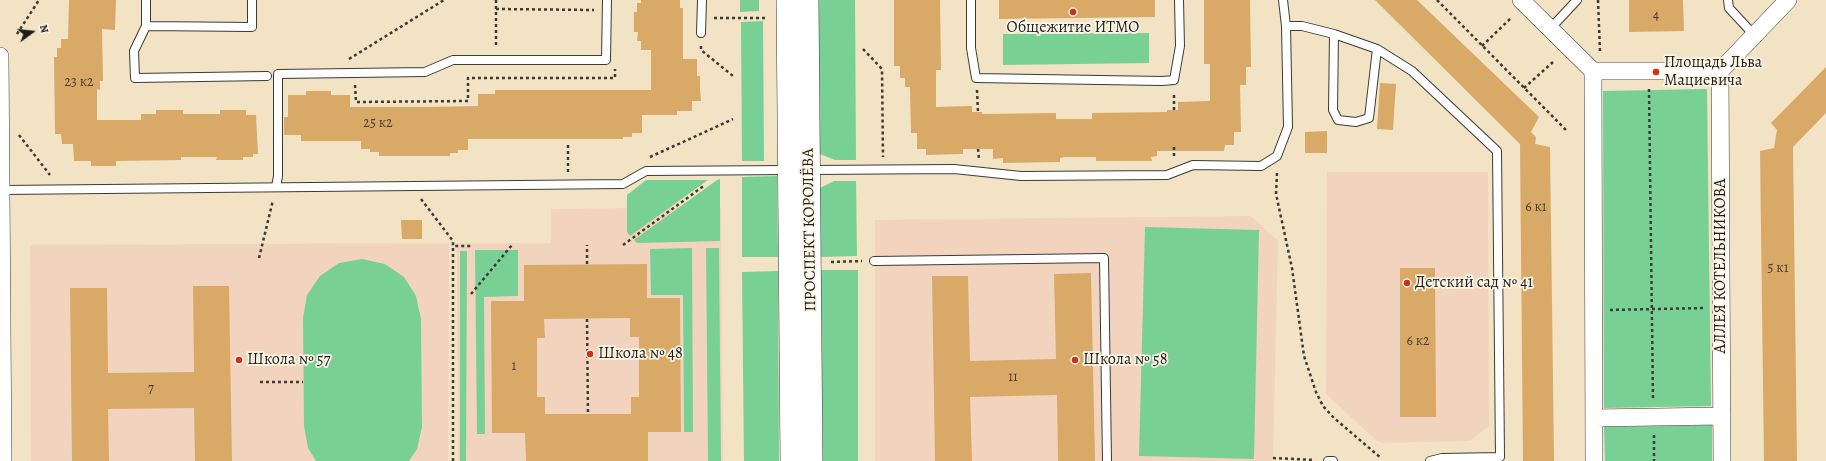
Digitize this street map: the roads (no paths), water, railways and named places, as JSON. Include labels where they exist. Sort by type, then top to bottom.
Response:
[{"type":"street","name":"ПРОСПЕКТ КОРОЛЁВА","points":[[787,0],[799,170],[812,461]]},
{"type":"street","name":"ПРОСПЕКТ КОРОЛЁВА","points":[[791,461],[799,170],[808,0]]},
{"type":"street","points":[[1521,0],[1592,71],[1594,461]]},
{"type":"street","points":[[1592,71],[1720,71],[1788,0]]},
{"type":"street","points":[[0,56],[3,461]]},
{"type":"street","name":"АЛЛЕЯ КОТЕЛЬНИКОВА","points":[[1720,71],[1722,461]]},
{"type":"street","points":[[1594,418],[1722,416]]},
{"type":"lane","points":[[146,0],[146,26],[134,51],[135,78],[266,76]]},
{"type":"lane","points":[[146,26],[252,27],[252,0]]},
{"type":"lane","points":[[276,187],[278,176],[278,74],[425,72],[453,60],[606,60],[607,0]]},
{"type":"lane","points":[[701,33],[702,0]]},
{"type":"lane","points":[[971,0],[971,48],[976,78],[1174,80],[1180,46],[1179,0]]},
{"type":"lane","points":[[1,184],[276,187],[623,184],[646,171],[954,169],[1021,176],[1167,175],[1193,166],[1261,166],[1277,156],[1288,127],[1286,26],[1283,0]]},
{"type":"lane","points":[[1550,29],[1577,0]]},
{"type":"lane","points":[[1728,0],[1729,8],[1754,35]]},
{"type":"lane","points":[[1286,26],[1302,26],[1334,34],[1377,49],[1412,71],[1497,151],[1500,457],[1442,458],[1430,461]]},
{"type":"lane","points":[[1334,34],[1333,110],[1338,120],[1356,122],[1369,118],[1377,49]]},
{"type":"lane","points":[[874,261],[1104,258],[1107,461]]},
{"type":"lane","points":[[1328,461],[1333,461]]},
{"type":"place","name":"Общежитие ИТМО","points":[[1073,12]]},
{"type":"place","name":"Площадь Льва Мациевича","points":[[1656,72]]},
{"type":"place","name":"Детский сад № 41","points":[[1407,283]]},
{"type":"place","name":"Школа № 48","points":[[590,354]]},
{"type":"place","name":"Школа № 57","points":[[239,360]]},
{"type":"place","name":"Школа № 58","points":[[1075,360]]}]
